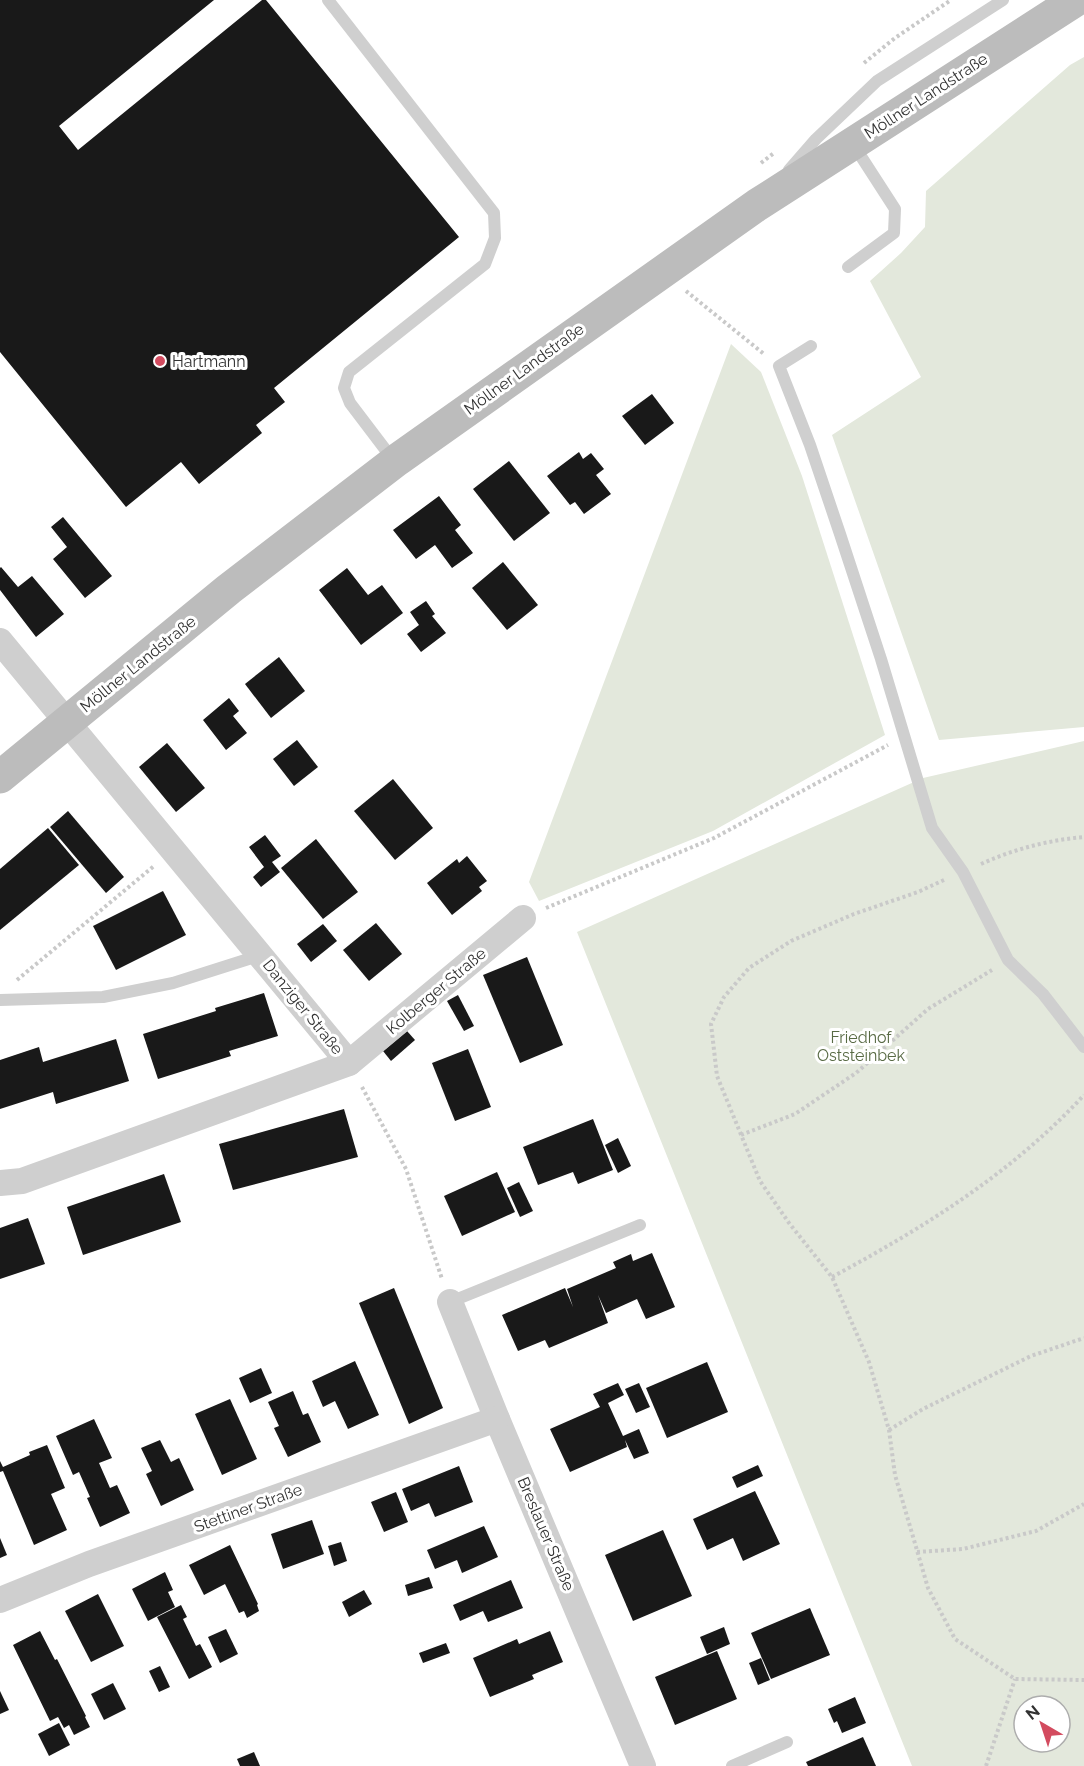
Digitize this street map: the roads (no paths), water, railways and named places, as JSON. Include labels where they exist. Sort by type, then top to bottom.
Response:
[{"type":"main road","name":"Möllner Landstraße","points":[[0,777],[229,589],[394,462],[757,205],[1076,0]]},
{"type":"street","name":"Danziger Straße","points":[[0,641],[349,1063],[22,1181],[0,1183]]},
{"type":"street","name":"Kolberger Straße","points":[[349,1063],[523,918]]},
{"type":"street","name":"Breslauer Straße","points":[[450,1302],[643,1766]]},
{"type":"street","name":"Stettiner Straße","points":[[0,1600],[89,1564],[497,1419]]},
{"type":"lane","points":[[328,0],[494,213],[495,238],[485,264],[349,372],[344,388],[350,403],[394,462]]},
{"type":"lane","points":[[757,205],[816,139],[876,81],[1003,0]]},
{"type":"lane","points":[[848,267],[894,233],[895,209],[853,143]]},
{"type":"lane","points":[[811,346],[779,366],[810,445],[873,636],[932,828],[963,872],[1008,960],[1043,994],[1084,1047]]},
{"type":"lane","points":[[0,1000],[103,997],[173,983],[261,955]]},
{"type":"lane","points":[[450,1302],[640,1225]]},
{"type":"lane","points":[[732,1766],[787,1742]]},
{"type":"place","name":"Hartmann","points":[[160,361]]},
{"type":"park label","name":"Friedhof Oststeinbek","points":[[861,1046]]}]
